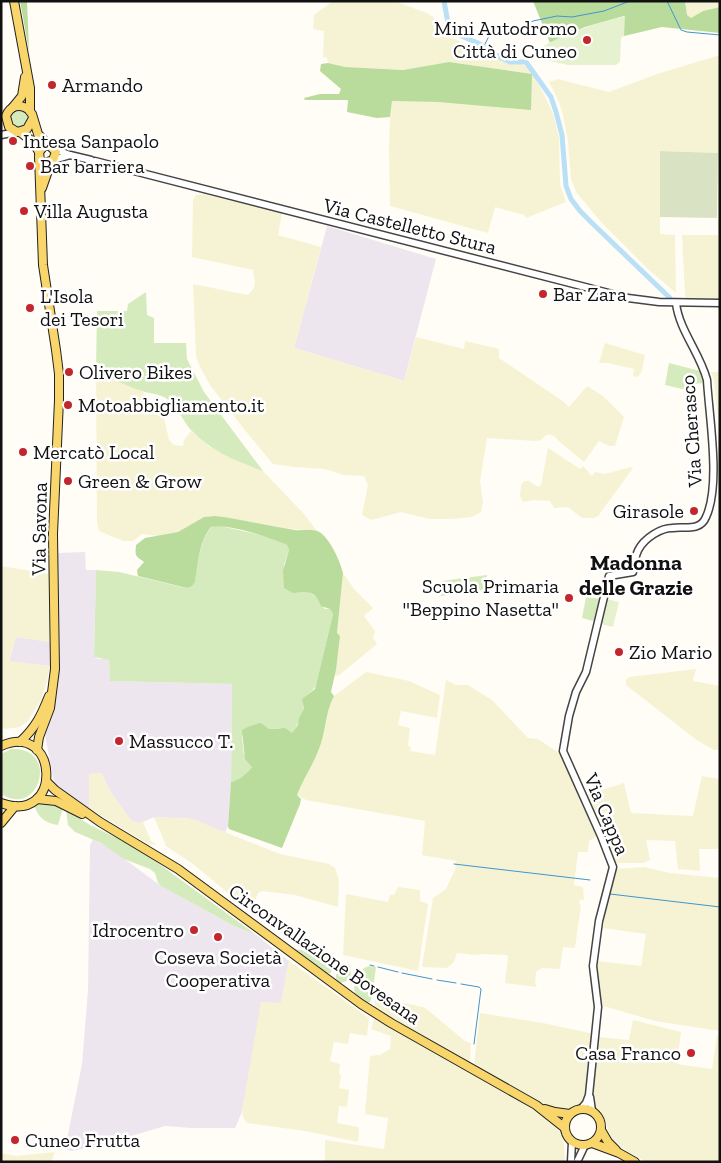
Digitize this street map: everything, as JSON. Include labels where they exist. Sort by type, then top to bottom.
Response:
[{"type":"main road","points":[[14,1],[30,88],[32,120],[38,134],[52,147],[56,155],[52,161],[45,163],[33,142],[11,129],[5,123],[7,112],[22,96],[26,70]]},
{"type":"main road","points":[[7,112],[20,106],[30,112]]},
{"type":"main road","points":[[19,132],[27,130],[32,120]]},
{"type":"main road","points":[[39,155],[44,146],[52,147]]},
{"type":"main road","name":"Via Savona","points":[[37,750],[50,708],[55,654],[54,514],[59,374],[43,265],[39,155]]},
{"type":"main road","name":"Via Savona","points":[[40,192],[46,172],[52,161]]},
{"type":"main road","name":"Via Savona","points":[[20,742],[32,731],[53,687]]},
{"type":"main road","points":[[1,803],[15,806],[27,804],[37,799],[47,782],[48,773],[46,764],[32,746],[20,742],[3,743]]},
{"type":"main road","name":"Circonvallazione Bovesana","points":[[47,782],[75,807],[178,869],[391,1024],[536,1105],[555,1112],[570,1114]]},
{"type":"main road","name":"Circonvallazione Bovesana","points":[[37,799],[56,801],[75,807]]},
{"type":"main road","points":[[1,823],[15,806]]},
{"type":"main road","name":"Circonvallazione Bovesana","points":[[536,1105],[565,1128]]},
{"type":"main road","points":[[619,1153],[589,1144],[572,1142],[565,1128],[565,1123],[570,1114],[581,1108],[592,1111],[600,1119],[601,1130],[608,1142],[619,1153],[634,1162]]},
{"type":"main road","points":[[589,1144],[596,1140],[601,1130]]},
{"type":"street","points":[[5,123],[1,134],[19,132]]},
{"type":"street","name":"Via Castelletto Stura","points":[[52,147],[70,155],[614,295],[646,301],[720,303]]},
{"type":"street","name":"Via Castelletto Stura","points":[[52,161],[70,155]]},
{"type":"street","name":"Via Cherasco","points":[[634,572],[638,547],[648,538],[669,528],[695,527],[703,521],[706,517],[714,486],[706,380],[703,366],[680,319],[676,303]]},
{"type":"street","name":"Via Cappa","points":[[589,1095],[598,1007],[593,966],[601,914],[613,867],[602,836],[563,750],[569,716],[576,692],[586,672],[609,576],[634,572]]},
{"type":"street","points":[[581,1108],[586,1103],[589,1095]]},
{"type":"street","points":[[589,1095],[592,1111]]},
{"type":"street","points":[[571,1162],[572,1142]]},
{"type":"street","points":[[577,1162],[589,1144]]},
{"type":"shaded area","points":[[333,1],[394,1],[427,13],[433,17],[445,34],[510,64],[522,64],[532,74],[449,62],[403,70],[345,67],[328,63],[327,58],[323,57],[324,31],[313,29],[314,15]]},
{"type":"shaded area","points":[[685,1],[720,1],[720,7],[703,11],[691,18],[687,15]]},
{"type":"shaded area","points":[[720,55],[720,300],[687,300],[685,295],[682,235],[718,235],[718,153],[660,151],[660,234],[675,235],[675,292],[648,269],[602,223],[576,192],[571,179],[568,142],[563,115],[549,82],[558,79],[609,92],[657,74]]},
{"type":"shaded area","points":[[532,74],[553,114],[559,137],[560,184],[566,202],[526,218],[524,215],[495,207],[488,233],[390,206],[389,149],[392,101],[438,102]]},
{"type":"shaded area","points":[[203,194],[282,213],[278,235],[321,247],[294,348],[404,381],[416,337],[464,349],[465,341],[499,349],[499,358],[569,407],[587,386],[603,396],[624,417],[615,446],[609,446],[599,441],[584,462],[554,436],[549,434],[536,441],[487,438],[480,481],[483,502],[481,512],[472,517],[452,519],[430,519],[401,512],[371,520],[362,515],[368,485],[364,476],[344,475],[325,469],[273,464],[210,385],[196,356],[193,284],[248,295],[254,288],[255,283],[253,270],[192,257],[193,200],[196,195]]},
{"type":"shaded area","points":[[327,226],[436,259],[404,381],[294,348]]},
{"type":"shaded area","points":[[605,343],[645,355],[642,371],[638,377],[633,376],[634,369],[608,363],[599,363]]},
{"type":"shaded area","points":[[96,371],[144,392],[139,404],[140,407],[164,418],[169,440],[174,445],[183,446],[184,440],[191,431],[207,445],[244,464],[263,471],[304,514],[317,531],[281,528],[215,516],[204,517],[178,532],[158,536],[142,534],[133,541],[123,541],[99,531],[97,522]]},
{"type":"shaded area","points":[[711,372],[720,372],[720,419],[718,419],[714,380]]},
{"type":"shaded area","points":[[548,448],[580,469],[583,466],[592,476],[595,472],[605,474],[633,468],[598,516],[582,518],[568,507],[554,508],[550,501],[534,500],[523,502],[520,496],[521,485],[524,481],[529,481],[538,487],[541,485]]},
{"type":"shaded area","points":[[85,552],[86,570],[96,570],[94,657],[109,659],[110,681],[232,684],[231,782],[228,826],[225,833],[192,819],[155,817],[140,823],[132,822],[100,773],[89,775],[89,808],[62,790],[54,782],[45,735],[56,700],[60,669],[58,553]]},
{"type":"shaded area","points":[[1,566],[50,574],[51,642],[16,637],[9,661],[50,666],[47,681],[41,700],[28,721],[20,727],[5,729],[1,728]]},
{"type":"shaded area","points":[[343,573],[354,589],[373,608],[364,616],[375,631],[373,638],[377,644],[338,676],[335,675],[340,636],[337,633]]},
{"type":"shaded area","points":[[16,637],[51,642],[50,666],[9,662]]},
{"type":"shaded area","points":[[696,669],[693,681],[720,686],[720,750],[714,750],[698,741],[626,685],[626,680],[629,677]]},
{"type":"shaded area","points":[[366,672],[409,681],[440,695],[437,718],[401,711],[398,725],[410,728],[408,746],[411,747],[410,751],[435,755],[446,680],[456,685],[468,685],[492,700],[528,738],[538,739],[562,755],[598,835],[589,841],[588,852],[578,852],[574,885],[583,887],[584,900],[580,899],[579,904],[581,905],[575,948],[563,947],[560,969],[542,968],[536,972],[535,983],[537,987],[505,983],[507,955],[457,953],[454,962],[447,968],[422,967],[433,898],[446,889],[455,870],[456,861],[422,855],[425,821],[306,800],[297,795],[301,783],[319,750],[329,705],[334,696]]},
{"type":"shaded area","points":[[89,774],[102,774],[110,791],[130,819],[136,823],[143,822],[151,841],[157,845],[148,844],[89,808]]},
{"type":"shaded area","points":[[702,776],[720,779],[720,849],[699,849],[700,871],[678,869],[675,841],[646,840],[650,860],[643,863],[616,863],[586,795],[624,783],[631,813],[693,816]]},
{"type":"shaded area","points":[[154,817],[192,819],[280,854],[329,864],[335,868],[339,880],[338,907],[295,895],[262,891],[258,893],[251,912],[193,864],[166,846]]},
{"type":"shaded area","points":[[93,839],[111,849],[161,886],[234,926],[255,934],[289,961],[281,1004],[262,1002],[242,1112],[235,1128],[165,1126],[94,1147],[71,1151],[65,1149],[82,1064],[88,990],[90,845]]},
{"type":"shaded area","points":[[644,867],[670,873],[720,878],[720,1031],[655,1021],[600,1005],[596,969],[597,961],[641,966],[646,934],[603,928],[617,869]]},
{"type":"shaded area","points":[[398,887],[420,890],[420,901],[428,904],[418,971],[343,955],[346,894],[388,902],[390,895],[394,895]]},
{"type":"shaded area","points":[[289,961],[369,1018],[367,1036],[350,1033],[348,1044],[334,1042],[330,1061],[340,1064],[339,1088],[349,1090],[347,1107],[339,1106],[337,1123],[358,1127],[358,1142],[305,1131],[247,1123],[243,1117],[242,1112],[261,1002],[281,1003]]},
{"type":"shaded area","points":[[376,997],[423,1007],[429,1011],[465,1041],[471,1043],[470,1062],[374,1008]]},
{"type":"shaded area","points":[[480,1013],[543,1023],[594,1034],[587,1096],[582,1104],[564,1111],[554,1109],[539,1103],[474,1065]]},
{"type":"shaded area","points":[[374,1019],[546,1117],[558,1129],[564,1143],[565,1162],[325,1162],[325,1140],[384,1149],[388,1118],[365,1114],[370,1056],[380,1055],[390,1049],[391,1036],[371,1029]]},
{"type":"shaded area","points":[[633,1020],[681,1032],[677,1064],[712,1069],[717,1035],[720,1035],[720,1162],[646,1162],[624,1149],[611,1138],[605,1120],[593,1104],[598,1037],[629,1040]]},
{"type":"shaded area","points":[[55,1152],[51,1162],[1,1162],[1,1153],[16,1156]]},
{"type":"green space","points":[[20,1],[27,1],[29,51]]},
{"type":"green space","points":[[533,1],[685,1],[687,15],[691,18],[703,11],[720,7],[720,33],[662,27],[624,36],[624,16],[585,27],[550,43]]},
{"type":"green space","name":"Mini Autodromo Città di Cuneo","points":[[625,16],[624,36],[621,38],[620,62],[616,65],[568,65],[541,59],[539,49],[549,43],[581,29]]},
{"type":"green space","points":[[449,62],[532,74],[531,110],[438,102],[392,101],[390,117],[377,118],[347,112],[348,100],[305,100],[304,98],[320,94],[339,94],[341,89],[320,71],[321,64],[328,63],[345,67],[403,70]]},
{"type":"green space","points":[[16,110],[24,110],[29,115],[27,126],[16,128],[11,123],[11,115]]},
{"type":"green space","points":[[660,151],[718,153],[717,218],[660,217]]},
{"type":"green space","points":[[146,292],[147,315],[154,318],[154,343],[186,343],[187,359],[204,392],[263,471],[235,460],[208,445],[190,428],[175,406],[164,397],[130,387],[96,370],[97,311],[127,311],[128,304]]},
{"type":"green space","points":[[669,363],[700,371],[703,383],[694,384],[695,392],[665,385]]},
{"type":"green space","points":[[215,516],[295,530],[318,531],[332,546],[343,573],[337,633],[340,636],[331,692],[334,696],[317,755],[297,795],[301,799],[300,804],[282,848],[229,829],[231,782],[243,776],[252,767],[245,759],[242,730],[261,723],[269,729],[285,728],[292,733],[298,725],[299,718],[304,709],[302,699],[315,689],[333,614],[330,609],[321,606],[313,594],[306,592],[293,593],[284,588],[283,571],[289,550],[287,545],[238,529],[218,526],[211,527],[201,546],[195,582],[192,586],[187,588],[138,576],[137,570],[144,562],[136,555],[136,545],[145,538],[178,532],[204,517]]},
{"type":"green space","points":[[216,525],[273,538],[287,545],[289,550],[284,565],[298,592],[306,591],[310,593],[317,598],[325,609],[330,609],[333,614],[316,685],[303,701],[304,709],[294,731],[292,734],[280,728],[269,729],[256,724],[242,737],[244,754],[252,767],[243,776],[231,782],[232,684],[110,681],[109,660],[94,657],[96,570],[119,572],[186,588],[195,582],[203,541],[211,528]]},
{"type":"green space","points":[[487,575],[485,590],[441,596],[442,581]]},
{"type":"green space","points":[[586,597],[602,599],[599,618],[593,621],[582,618]]},
{"type":"green space","points":[[607,599],[619,602],[613,627],[601,624]]},
{"type":"green space","points":[[11,749],[26,751],[36,758],[40,769],[39,780],[34,790],[26,797],[15,799],[1,794],[1,754]]},
{"type":"green space","points":[[37,803],[53,803],[63,808],[58,825],[47,822],[41,817],[35,807]]},
{"type":"green space","points":[[66,810],[155,861],[255,934],[234,926],[161,886],[155,873],[150,869],[124,859],[101,843],[75,832],[68,825]]},
{"type":"green space","points":[[293,949],[334,955],[331,973],[327,974]]},
{"type":"green space","points":[[344,963],[350,965],[351,975],[347,981],[340,983],[336,979],[337,972],[338,968]]},
{"type":"green space","points":[[369,966],[376,967],[372,997],[370,1002],[366,1003],[355,994],[354,985],[356,977],[361,970]]},
{"type":"waterway","points":[[444,1],[448,23],[454,33],[478,43],[510,62],[526,62],[551,97],[556,112],[562,135],[566,186],[571,199],[580,211],[670,298]]},
{"type":"waterway","points":[[523,26],[533,21],[557,16],[572,17],[604,11],[630,1]]},
{"type":"waterway","points":[[667,1],[681,30],[720,35]]},
{"type":"waterway","points":[[484,46],[491,32],[509,34],[519,29]]},
{"type":"waterway","points":[[454,864],[590,880]]},
{"type":"waterway","points":[[610,894],[720,907]]},
{"type":"waterway","points":[[370,965],[374,966]]},
{"type":"waterway","points":[[378,967],[398,972]]},
{"type":"waterway","points":[[402,973],[432,979]]},
{"type":"waterway","points":[[437,980],[456,983]]},
{"type":"waterway","points":[[461,984],[481,989],[474,1044]]},
{"type":"place","name":"Mini Autodromo Città di Cuneo","points":[[587,40]]},
{"type":"place","name":"Armando","points":[[52,85]]},
{"type":"place","name":"Intesa Sanpaolo","points":[[13,141]]},
{"type":"place","name":"Bar barriera","points":[[30,166]]},
{"type":"place","name":"Villa Augusta","points":[[24,211]]},
{"type":"place","name":"Bar Zara","points":[[543,294]]},
{"type":"place","name":"L'Isola dei Tesori","points":[[30,308]]},
{"type":"place","name":"Olivero Bikes","points":[[69,372]]},
{"type":"place","name":"Motoabbigliamento.it","points":[[68,405]]},
{"type":"place","name":"Mercatò Local","points":[[23,452]]},
{"type":"place","name":"Green & Grow","points":[[68,481]]},
{"type":"place","name":"Girasole","points":[[694,511]]},
{"type":"place","name":"Scuola Primaria \"Beppino Nasetta\"","points":[[569,598]]},
{"type":"place","name":"Zio Mario","points":[[619,652]]},
{"type":"place","name":"Massucco T.","points":[[119,741]]},
{"type":"place","name":"Idrocentro","points":[[194,930]]},
{"type":"place","name":"Coseva Società Cooperativa","points":[[218,937]]},
{"type":"place","name":"Casa Franco","points":[[691,1053]]},
{"type":"place","name":"Cuneo Frutta","points":[[15,1140]]},
{"type":"district","name":"Madonna delle Grazie","points":[[636,574]]}]
